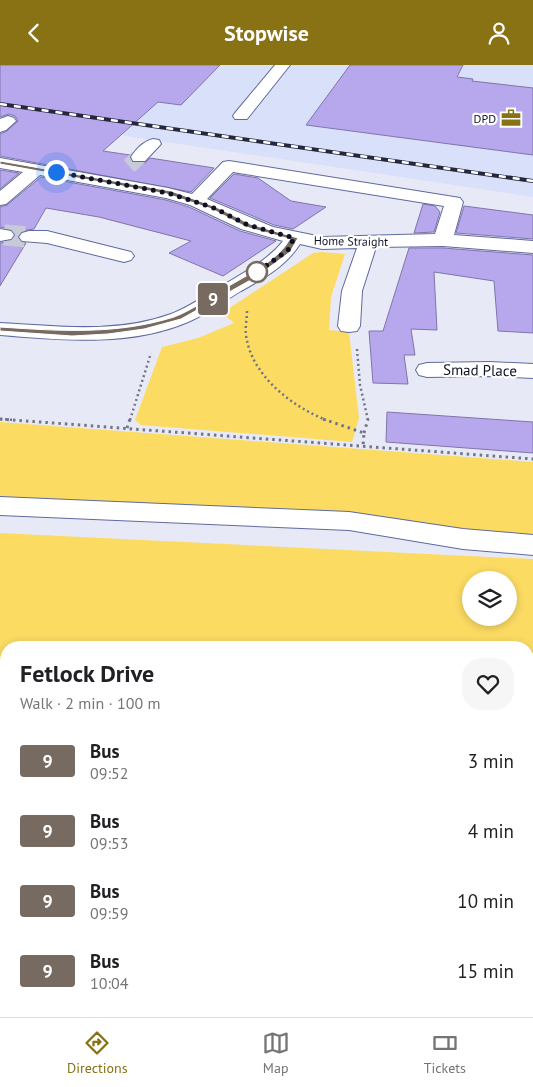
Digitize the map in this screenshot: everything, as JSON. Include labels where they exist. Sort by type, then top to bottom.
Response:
[{"type":"street","points":[[241,116],[283,65]]},
{"type":"street","points":[[112,182],[153,144]]},
{"type":"street","name":"Home Straight","points":[[0,163],[168,193],[196,201],[248,225],[294,238],[322,243],[443,240],[533,247]]},
{"type":"street","points":[[196,201],[229,166],[454,202],[443,240]]},
{"type":"street","points":[[0,200],[37,169]]},
{"type":"street","points":[[29,237],[47,237],[124,256]]},
{"type":"street","points":[[0,329],[90,333],[144,327],[178,318],[202,306],[253,275],[288,250],[294,238]]},
{"type":"street","points":[[349,326],[352,291],[368,243]]},
{"type":"street","name":"Smad Place","points":[[427,370],[490,369],[533,371]]},
{"type":"street","points":[[0,506],[349,521],[463,539],[533,545]]},
{"type":"path","points":[[253,275],[244,324],[248,345],[258,368],[274,389],[303,407],[340,427],[364,433]]},
{"type":"path","points":[[126,428],[162,322]]},
{"type":"path","points":[[349,326],[355,332],[360,385],[368,420],[363,446]]},
{"type":"path","points":[[0,419],[533,459]]},
{"type":"shaded area","points":[[0,65],[533,65],[533,197],[0,117]]},
{"type":"shaded area","points":[[313,253],[345,254],[331,297],[329,330],[349,332],[359,418],[352,442],[141,425],[135,420],[162,347],[198,338],[234,323],[222,313]]},
{"type":"shaded area","points":[[0,422],[533,462],[533,539],[416,526],[378,516],[355,513],[0,501]]},
{"type":"shaded area","points":[[0,533],[533,559],[533,641],[0,641]]},
{"type":"building","points":[[0,65],[220,65],[181,105],[158,102],[103,151],[130,155],[129,158],[133,163],[145,163],[150,158],[214,168],[191,192],[0,156],[0,134],[7,131],[18,121],[15,116],[9,114],[0,117]]},
{"type":"building","points":[[350,65],[463,65],[457,77],[473,79],[472,81],[533,88],[533,155],[306,125]]},
{"type":"building","points":[[0,170],[19,173],[0,189]]},
{"type":"building","points":[[234,174],[258,178],[291,201],[326,207],[293,229],[274,225],[210,198]]},
{"type":"building","points":[[41,177],[166,200],[189,207],[240,231],[276,241],[223,276],[169,253],[191,241],[99,217],[46,208],[34,229],[21,231],[18,236],[20,242],[26,243],[0,286],[0,243],[11,241],[16,235],[11,229],[0,227],[0,207],[7,205]]},
{"type":"building","points":[[423,204],[435,206],[440,212],[434,232],[414,233]]},
{"type":"building","points":[[464,206],[533,215],[533,239],[456,233]]},
{"type":"building","points":[[409,248],[443,248],[533,255],[533,333],[498,331],[494,281],[434,272],[437,330],[411,329],[415,355],[404,355],[408,384],[373,383],[369,331],[383,331]]},
{"type":"building","points":[[387,412],[533,422],[533,453],[386,442]]},
{"type":"tunnel","points":[[129,166],[139,157]]},
{"type":"tunnel","points":[[4,235],[29,237]]},
{"type":"railway","points":[[0,104],[533,181]]},
{"type":"bus line","name":"9","points":[[0,163],[145,187],[196,201],[248,225],[294,238],[288,250],[253,275],[202,306],[178,318],[144,327],[108,332],[72,334],[0,329]]},
{"type":"place","name":"DPD","points":[[511,118]]},
{"type":"route","points":[[56,172],[145,187],[168,193],[214,208],[248,225],[294,238],[288,250],[253,275],[257,272]]}]
